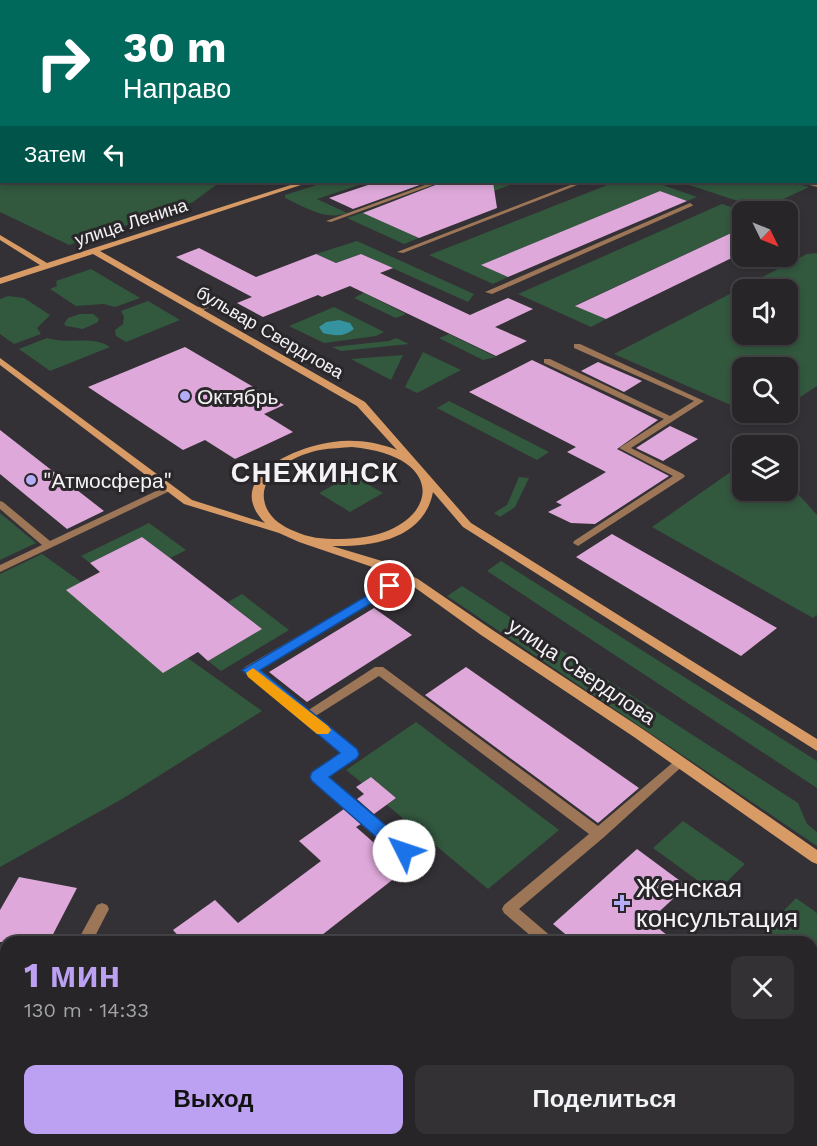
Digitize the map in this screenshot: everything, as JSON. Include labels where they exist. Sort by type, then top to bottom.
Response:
[{"type":"street","name":"улица Ленина","points":[[0,280],[303,183]]},
{"type":"street","points":[[0,237],[45,265]]},
{"type":"street","name":"бульвар Свердлова","points":[[94,251],[199,309],[361,404],[414,462]]},
{"type":"street","points":[[0,361],[188,502],[312,541],[349,544],[386,537],[415,521],[429,501],[428,479]]},
{"type":"street","points":[[281,531],[264,515],[257,500],[259,486],[270,470],[292,455],[326,445],[355,444],[386,449],[414,462],[467,525],[817,746]]},
{"type":"street","name":"улица Свердлова","points":[[312,541],[393,569],[681,762],[817,858]]},
{"type":"lane","points":[[329,221],[435,183]]},
{"type":"lane","points":[[401,252],[579,183]]},
{"type":"lane","points":[[489,292],[690,205]]},
{"type":"lane","points":[[199,309],[213,303]]},
{"type":"lane","points":[[577,346],[700,401],[624,448],[680,476],[578,543]]},
{"type":"lane","points":[[547,362],[670,419]]},
{"type":"lane","points":[[0,569],[169,488]]},
{"type":"lane","points":[[0,504],[49,546]]},
{"type":"lane","points":[[405,577],[249,670],[351,754],[318,777],[421,866]]},
{"type":"lane","points":[[306,717],[379,670],[598,834]]},
{"type":"lane","points":[[541,936],[509,909],[681,762]]},
{"type":"lane","points":[[87,936],[102,909]]},
{"type":"green space","points":[[0,183],[219,183],[193,202],[69,245],[0,212]]},
{"type":"green space","points":[[323,183],[365,183],[317,199],[347,213],[339,215],[315,212],[285,198],[285,195]]},
{"type":"green space","points":[[447,183],[515,183],[396,227],[419,238],[404,244],[347,218]]},
{"type":"green space","points":[[612,183],[657,183],[697,197],[687,201],[660,191],[482,265],[508,277],[493,284],[429,255]]},
{"type":"green space","points":[[683,183],[794,183],[809,187],[779,201],[738,201]]},
{"type":"green space","points":[[722,204],[732,207],[732,233],[576,305],[606,319],[591,327],[518,294]]},
{"type":"green space","points":[[357,241],[474,294],[468,302],[361,254],[336,263],[316,254]]},
{"type":"green space","points":[[817,253],[817,386],[798,398],[798,357],[732,357],[732,406],[614,354],[732,293],[732,345],[798,345],[798,279],[759,279],[782,267],[798,267],[798,259],[807,254]]},
{"type":"green space","points":[[91,269],[140,298],[115,307],[104,304],[76,306],[50,289],[57,286],[56,281]]},
{"type":"green space","points":[[363,293],[406,314],[396,318],[354,298]]},
{"type":"green space","points":[[8,296],[24,298],[50,315],[37,328],[41,334],[14,344],[0,334],[0,299]]},
{"type":"green space","points":[[148,301],[180,320],[126,342],[116,336],[115,330],[123,324],[124,317],[121,311]]},
{"type":"green space","points":[[334,307],[384,332],[376,336],[324,343],[289,326]],"holes":[[[339,320],[354,329],[345,334],[336,335],[319,327],[326,322]]]},
{"type":"green space","points":[[80,314],[93,314],[99,319],[98,322],[83,329],[64,324],[68,318]]},
{"type":"green space","points":[[449,334],[496,357],[483,360],[439,338]]},
{"type":"green space","points":[[47,338],[103,343],[110,347],[50,371],[19,349]]},
{"type":"green space","points":[[396,338],[409,344],[341,351],[332,347],[389,341]]},
{"type":"green space","points":[[423,352],[461,370],[417,393],[405,387]]},
{"type":"green space","points":[[403,355],[391,380],[351,359]]},
{"type":"green space","points":[[449,401],[549,452],[537,460],[437,408]]},
{"type":"green space","points":[[732,471],[732,501],[798,501],[798,494],[817,515],[817,615],[813,618],[652,527]]},
{"type":"green space","points":[[352,475],[383,493],[350,512],[319,493]]},
{"type":"green space","points":[[519,477],[529,478],[515,507],[500,517],[494,513],[507,505]]},
{"type":"green space","points":[[0,513],[36,543],[0,560]]},
{"type":"green space","points":[[149,523],[186,550],[170,558],[142,537],[90,563],[81,556]]},
{"type":"green space","points":[[42,554],[262,711],[122,799],[0,867],[0,574]]},
{"type":"green space","points":[[501,561],[817,761],[817,788],[487,571]]},
{"type":"green space","points":[[462,586],[798,803],[807,824],[817,832],[817,846],[447,596]]},
{"type":"green space","points":[[242,594],[289,630],[221,671],[208,661],[262,629],[228,602]]},
{"type":"green space","points":[[416,722],[559,830],[488,889],[387,805],[396,798],[371,777],[362,783],[346,770]]},
{"type":"green space","points":[[683,821],[745,864],[715,893],[653,848]]},
{"type":"green space","points":[[796,898],[817,913],[817,936],[776,936],[766,929]]},
{"type":"water","points":[[339,320],[350,323],[354,329],[343,335],[335,335],[323,333],[319,327],[326,322]]},
{"type":"building","points":[[374,183],[425,183],[353,209],[329,198]]},
{"type":"building","points":[[440,183],[493,183],[497,208],[419,238],[363,213]]},
{"type":"building","points":[[660,191],[687,201],[508,277],[481,265]]},
{"type":"building","points":[[732,233],[732,258],[606,319],[575,306]]},
{"type":"building","points":[[199,248],[256,277],[316,254],[336,263],[361,254],[393,268],[380,273],[470,315],[508,298],[533,309],[495,327],[527,341],[496,356],[350,286],[322,297],[318,295],[263,317],[237,303],[252,297],[176,257]]},
{"type":"building","name":"Октябрь","points":[[185,347],[284,405],[264,414],[293,432],[235,459],[205,440],[183,450],[88,387]]},
{"type":"building","points":[[532,360],[658,420],[617,449],[669,476],[595,524],[571,523],[548,512],[562,505],[556,502],[606,472],[567,452],[576,447],[469,392]]},
{"type":"building","points":[[598,362],[642,381],[624,392],[581,371]]},
{"type":"building","points":[[670,426],[698,439],[663,461],[636,448]]},
{"type":"building","points":[[0,430],[104,511],[67,529],[0,474]]},
{"type":"building","points":[[612,534],[777,628],[741,656],[576,557]]},
{"type":"building","points":[[142,537],[262,629],[208,661],[198,652],[163,673],[66,590],[100,572],[90,563]]},
{"type":"building","points":[[374,608],[412,635],[307,702],[269,672]]},
{"type":"building","points":[[466,667],[639,788],[598,823],[425,695]]},
{"type":"building","points":[[371,777],[396,798],[374,814],[357,799],[364,794],[356,787]]},
{"type":"building","points":[[344,809],[361,824],[356,827],[405,870],[321,936],[178,936],[173,930],[215,900],[238,923],[321,861],[299,841]]},
{"type":"building","name":"Женская консультация","points":[[637,849],[687,886],[649,921],[668,936],[568,936],[553,924]]},
{"type":"building","points":[[19,877],[77,888],[52,936],[0,936],[0,910]]},
{"type":"slow traffic","points":[[253,673],[323,730]]},
{"type":"place","name":"Октябрь","points":[[185,396]]},
{"type":"place","name":"\"Атмосфера\"","points":[[31,480]]},
{"type":"place","name":"Женская консультация","points":[[622,903]]},
{"type":"district","name":"СНЕЖИНСК","points":[[315,473]]},
{"type":"route","points":[[390,586],[249,670],[351,754],[318,777],[404,851]]}]
